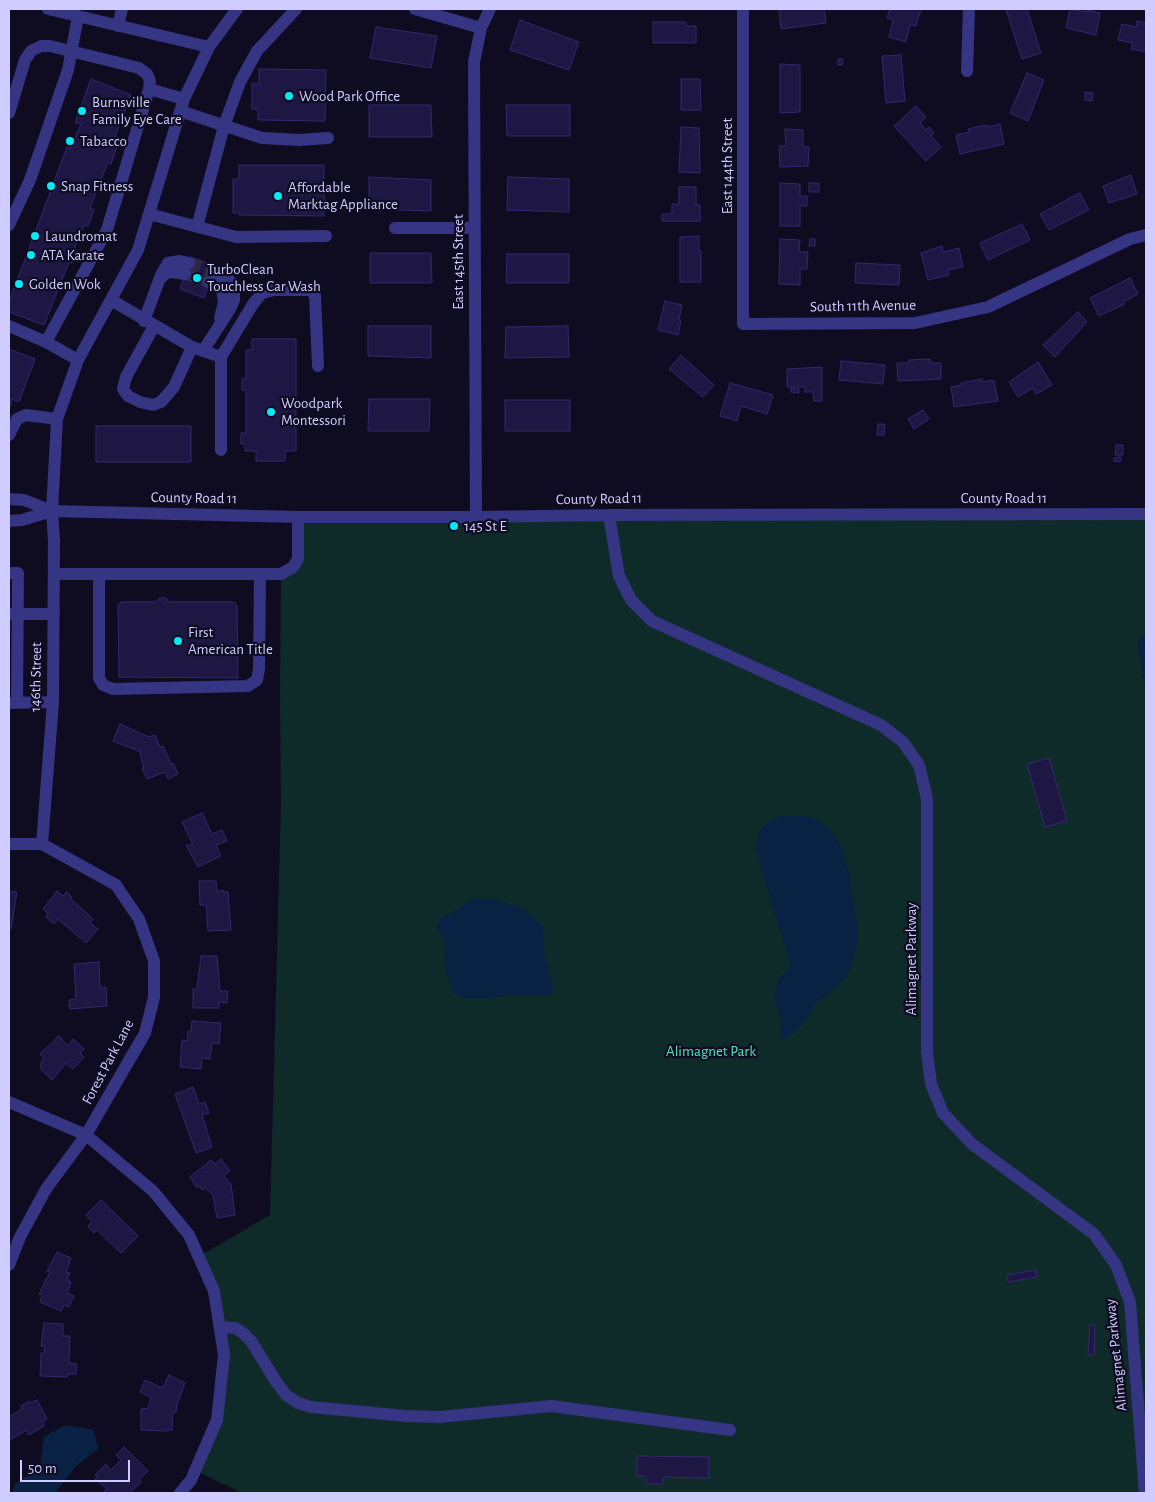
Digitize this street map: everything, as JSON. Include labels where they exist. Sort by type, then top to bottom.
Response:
[{"type":"street","points":[[48,9],[209,47]]},
{"type":"street","points":[[118,26],[122,9]]},
{"type":"street","name":"146th Street","points":[[42,844],[53,702],[54,541],[52,511],[57,418],[78,360],[138,250],[182,105],[209,47],[237,9]]},
{"type":"street","points":[[197,227],[224,126],[240,82],[257,50],[296,9]]},
{"type":"street","points":[[415,9],[481,28]]},
{"type":"street","name":"East 145th Street","points":[[476,517],[474,62],[481,28],[490,9]]},
{"type":"street","name":"East 144th Street","points":[[743,9],[743,324]]},
{"type":"street","points":[[967,71],[969,9]]},
{"type":"street","points":[[9,225],[30,180],[68,70],[78,16]]},
{"type":"street","points":[[9,112],[25,60],[31,51],[40,46],[50,46],[139,68],[147,74],[150,82],[107,230],[46,342]]},
{"type":"street","points":[[149,89],[224,126],[262,138],[299,140],[328,138]]},
{"type":"street","points":[[149,214],[236,236],[326,236]]},
{"type":"street","points":[[395,228],[474,228]]},
{"type":"street","name":"South 11th Avenue","points":[[743,324],[915,323],[988,307],[1130,239],[1146,235]]},
{"type":"street","points":[[187,269],[180,261],[168,263],[158,280],[149,324],[126,377],[123,389],[128,396],[140,402],[153,405],[161,402],[174,387],[198,349],[218,328],[230,309],[234,300],[234,287],[227,278],[211,277]]},
{"type":"street","points":[[220,450],[221,357],[262,292],[310,290],[315,295],[318,366]]},
{"type":"street","points":[[111,300],[149,324],[198,349],[221,357]]},
{"type":"street","points":[[9,326],[46,342],[78,360]]},
{"type":"street","points":[[9,434],[17,419],[26,415],[57,418]]},
{"type":"street","name":"County Road 11","points":[[9,500],[24,500],[52,511]]},
{"type":"street","name":"County Road 11","points":[[9,521],[22,520],[52,511],[298,517],[1146,514]]},
{"type":"street","name":"Alimagnet Parkway","points":[[609,515],[619,576],[631,600],[652,621],[881,725],[903,742],[919,765],[927,799],[927,1052],[931,1084],[943,1113],[972,1144],[1094,1234],[1116,1265],[1130,1302],[1145,1493]]},
{"type":"street","points":[[54,574],[281,574],[293,567],[298,559],[298,517]]},
{"type":"street","points":[[9,573],[18,573],[13,614],[13,703],[53,702]]},
{"type":"street","points":[[98,575],[99,678],[103,685],[113,689],[248,686],[257,680],[259,669],[260,574]]},
{"type":"street","points":[[13,614],[54,614]]},
{"type":"street","points":[[9,844],[42,844]]},
{"type":"street","name":"Forest Park Lane","points":[[9,1265],[20,1237],[46,1189],[86,1135],[145,1033],[154,997],[154,960],[139,919],[116,885],[42,844]]},
{"type":"street","points":[[9,1102],[86,1135],[153,1191],[188,1235],[214,1291],[224,1356],[217,1420],[190,1480],[180,1493]]},
{"type":"street","points":[[220,1327],[235,1328],[243,1333],[286,1395],[298,1403],[310,1407],[406,1416],[440,1417],[551,1406],[730,1430]]},
{"type":"green space","name":"Alimagnet Park","points":[[1146,514],[1146,633],[1138,643],[1146,691],[1146,1493],[242,1493],[195,1470],[217,1420],[224,1356],[214,1291],[198,1257],[270,1215],[281,804],[281,574],[293,567],[298,517]]},
{"type":"water","points":[[1146,633],[1146,691],[1138,643]]},
{"type":"water","points":[[799,815],[814,818],[832,831],[842,850],[849,873],[857,923],[857,943],[854,959],[846,978],[817,1003],[806,1020],[794,1033],[781,1041],[780,1013],[775,1005],[775,991],[780,977],[791,966],[756,845],[759,831],[769,821],[782,816]]},
{"type":"water","points":[[489,898],[513,905],[525,911],[543,926],[545,958],[553,987],[552,995],[512,995],[466,999],[454,994],[445,969],[444,940],[437,924],[442,917],[449,915],[473,899]]},
{"type":"water","points":[[67,1425],[94,1430],[98,1449],[76,1466],[55,1493],[12,1493],[15,1484],[40,1467],[44,1436]]},
{"type":"building","points":[[824,9],[826,23],[781,29],[779,10]]},
{"type":"building","points":[[890,9],[921,9],[916,26],[910,25],[906,42],[889,37],[893,20],[887,18]]},
{"type":"building","points":[[1006,9],[1027,9],[1041,53],[1022,59]]},
{"type":"building","points":[[1070,9],[1100,13],[1096,35],[1066,28]]},
{"type":"building","points":[[520,20],[579,42],[569,70],[510,50]]},
{"type":"building","points":[[1137,21],[1146,23],[1146,52],[1131,49],[1133,43],[1118,40],[1122,24],[1136,27]]},
{"type":"building","points":[[653,22],[686,22],[686,26],[696,26],[696,43],[653,43]]},
{"type":"building","points":[[376,27],[437,36],[431,68],[370,58]]},
{"type":"building","points":[[901,55],[905,101],[886,103],[882,56]]},
{"type":"building","points":[[838,59],[843,59],[842,65],[838,65]]},
{"type":"building","points":[[780,64],[800,65],[800,112],[780,113]]},
{"type":"building","name":"Wood Park Office","points":[[259,69],[326,70],[325,121],[258,120],[258,109],[252,109],[252,83],[259,84]]},
{"type":"building","points":[[1027,73],[1044,80],[1028,121],[1010,113]]},
{"type":"building","points":[[91,79],[131,95],[115,137],[120,138],[111,164],[108,162],[90,208],[94,210],[88,226],[84,225],[74,249],[77,252],[73,263],[69,262],[44,325],[9,312],[9,302],[67,147],[71,148],[81,124],[75,123]]},
{"type":"building","points":[[681,79],[700,79],[701,110],[681,110]]},
{"type":"building","points":[[1085,92],[1093,93],[1092,101],[1085,100]]},
{"type":"building","points":[[369,105],[431,105],[432,137],[369,137]]},
{"type":"building","points":[[506,105],[570,105],[570,136],[507,136]]},
{"type":"building","points":[[916,106],[926,117],[920,123],[926,130],[929,127],[934,133],[931,136],[941,147],[926,161],[894,126]]},
{"type":"building","points":[[1000,124],[1004,144],[960,154],[956,135],[969,132],[968,129]]},
{"type":"building","points":[[681,127],[699,128],[700,173],[679,172]]},
{"type":"building","points":[[785,129],[803,130],[803,147],[809,147],[808,166],[780,167],[779,146],[786,146]]},
{"type":"building","name":"Affordable Marktag Appliance","points":[[239,165],[324,165],[324,216],[239,215],[239,213],[233,213],[233,179],[239,179]]},
{"type":"building","points":[[1131,175],[1137,194],[1109,203],[1103,186]]},
{"type":"building","points":[[369,177],[431,180],[431,211],[369,209]]},
{"type":"building","points":[[508,177],[569,179],[569,212],[507,210]]},
{"type":"building","points":[[780,183],[800,184],[800,196],[807,196],[807,206],[800,206],[800,226],[780,226]]},
{"type":"building","points":[[809,183],[819,183],[819,192],[809,192]]},
{"type":"building","points":[[679,187],[696,187],[696,205],[700,205],[700,221],[662,221],[662,214],[672,214],[672,204],[679,204]]},
{"type":"building","points":[[1080,193],[1089,210],[1049,230],[1040,214]]},
{"type":"building","points":[[1022,224],[1030,240],[988,260],[980,243]]},
{"type":"building","points":[[699,236],[701,282],[680,282],[680,237]]},
{"type":"building","points":[[780,239],[800,240],[799,252],[808,252],[807,269],[800,269],[800,285],[779,284]]},
{"type":"building","points":[[810,239],[815,239],[815,246],[809,246]]},
{"type":"building","points":[[942,246],[943,252],[959,248],[963,267],[948,270],[949,275],[928,280],[921,253]]},
{"type":"building","points":[[370,253],[431,253],[432,283],[370,283]]},
{"type":"building","points":[[507,254],[569,254],[569,283],[506,283]]},
{"type":"building","name":"TurboClean Touchless Car Wash","points":[[191,257],[215,266],[204,298],[180,289]]},
{"type":"building","points":[[856,263],[900,265],[899,285],[855,283]]},
{"type":"building","points":[[1130,278],[1138,294],[1123,302],[1125,304],[1099,316],[1090,298]]},
{"type":"building","points":[[665,301],[682,305],[678,335],[658,330]]},
{"type":"building","points":[[1078,312],[1087,322],[1055,357],[1043,345]]},
{"type":"building","points":[[368,326],[431,326],[431,358],[368,356]]},
{"type":"building","points":[[568,326],[569,357],[505,358],[506,327]]},
{"type":"building","name":"Woodpark Montessori","points":[[252,339],[296,339],[296,451],[285,451],[285,461],[256,461],[256,451],[245,451],[245,444],[241,444],[241,433],[246,433],[246,390],[242,390],[242,379],[246,379],[246,350],[252,350]]},
{"type":"building","points":[[9,349],[35,359],[19,402],[12,399],[9,410]]},
{"type":"building","points":[[681,355],[714,385],[703,397],[669,369]]},
{"type":"building","points":[[930,359],[930,363],[941,363],[941,379],[898,381],[897,363],[909,363],[909,360]]},
{"type":"building","points":[[841,361],[885,365],[883,384],[839,380]]},
{"type":"building","points":[[1038,362],[1052,385],[1036,394],[1033,388],[1018,397],[1009,382]]},
{"type":"building","points":[[822,367],[822,401],[814,401],[813,392],[805,392],[805,387],[787,387],[787,369]]},
{"type":"building","points":[[982,379],[982,382],[994,380],[998,401],[954,407],[951,387]]},
{"type":"building","points":[[730,383],[773,395],[767,414],[741,406],[737,421],[720,416]]},
{"type":"building","points":[[791,388],[799,389],[799,393],[791,392]]},
{"type":"building","points":[[369,399],[430,399],[429,431],[368,431]]},
{"type":"building","points":[[505,400],[570,400],[570,431],[505,431]]},
{"type":"building","points":[[923,410],[929,419],[914,429],[908,419]]},
{"type":"building","points":[[878,424],[885,424],[884,435],[877,435]]},
{"type":"building","points":[[96,426],[191,426],[191,462],[96,462]]},
{"type":"building","points":[[1116,445],[1123,445],[1123,455],[1115,455]]},
{"type":"building","points":[[1120,457],[1121,461],[1114,462],[1114,458]]},
{"type":"building","name":"First American Title","points":[[160,598],[166,598],[169,602],[234,602],[237,605],[238,678],[119,677],[118,605],[121,602],[155,602]]},
{"type":"building","points":[[120,724],[149,737],[155,735],[160,747],[163,746],[178,774],[168,779],[165,772],[147,779],[142,768],[144,768],[141,752],[113,741]]},
{"type":"building","points":[[1049,758],[1067,821],[1045,827],[1027,764]]},
{"type":"building","points":[[202,813],[212,834],[222,830],[227,841],[216,845],[221,856],[198,867],[186,845],[193,845],[182,822]]},
{"type":"building","points":[[199,881],[216,881],[217,892],[223,890],[223,892],[228,892],[231,930],[208,931],[206,905],[200,905]]},
{"type":"building","points":[[9,891],[17,892],[11,929],[9,929]]},
{"type":"building","points":[[57,891],[63,896],[67,892],[72,897],[71,899],[93,919],[90,923],[98,929],[86,943],[58,919],[54,924],[46,917],[48,913],[43,909]]},
{"type":"building","points":[[201,956],[217,956],[220,991],[228,991],[227,1003],[219,1002],[219,1008],[193,1008],[193,989],[197,989]]},
{"type":"building","points":[[99,962],[100,988],[106,987],[107,1006],[70,1009],[69,1000],[76,999],[74,964]]},
{"type":"building","points":[[192,1021],[221,1023],[219,1044],[212,1043],[210,1059],[202,1058],[201,1069],[180,1067],[182,1040],[187,1041],[188,1031],[191,1032]]},
{"type":"building","points":[[59,1036],[68,1046],[73,1039],[84,1049],[80,1053],[84,1057],[73,1069],[66,1063],[52,1080],[41,1069],[41,1062],[44,1058],[40,1054]]},
{"type":"building","points":[[193,1087],[199,1104],[205,1102],[209,1113],[202,1114],[212,1147],[196,1153],[175,1094]]},
{"type":"building","points":[[221,1159],[230,1171],[224,1176],[231,1184],[235,1215],[217,1218],[213,1195],[205,1188],[202,1190],[200,1186],[197,1188],[190,1177],[211,1160],[215,1164]]},
{"type":"building","points":[[101,1200],[138,1236],[121,1253],[97,1230],[94,1233],[88,1226],[92,1222],[86,1215]]},
{"type":"building","points":[[57,1252],[71,1258],[66,1272],[70,1273],[67,1280],[71,1282],[67,1293],[74,1296],[69,1307],[64,1305],[61,1311],[40,1302],[42,1295],[39,1294],[50,1272],[47,1271]]},
{"type":"building","points":[[1036,1270],[1037,1277],[1008,1282],[1007,1275]]},
{"type":"building","points":[[44,1323],[63,1324],[63,1336],[70,1336],[69,1363],[77,1364],[76,1374],[68,1374],[67,1377],[40,1376],[41,1353],[44,1353],[45,1346],[41,1346]]},
{"type":"building","points":[[1090,1325],[1095,1325],[1094,1355],[1088,1355]]},
{"type":"building","points":[[169,1375],[185,1383],[176,1412],[173,1412],[172,1430],[141,1430],[141,1409],[148,1408],[151,1397],[140,1392],[145,1380],[163,1388]]},
{"type":"building","points":[[37,1400],[47,1419],[42,1422],[44,1426],[29,1435],[27,1430],[9,1440],[9,1417],[22,1409],[21,1406],[29,1401],[30,1403]]},
{"type":"building","points":[[124,1447],[148,1471],[139,1479],[141,1482],[130,1493],[103,1493],[107,1489],[95,1479],[97,1477],[95,1475],[106,1464],[111,1470],[121,1460],[116,1455]]},
{"type":"building","points":[[637,1456],[709,1457],[708,1478],[663,1477],[663,1484],[646,1484],[646,1476],[637,1476]]},
{"type":"tunnel","points":[[189,263],[213,271]]},
{"type":"tunnel","points":[[185,274],[209,282]]},
{"type":"place","name":"Wood Park Office","points":[[289,96]]},
{"type":"place","name":"Burnsville Family Eye Care","points":[[82,111]]},
{"type":"place","name":"Tabacco","points":[[70,141]]},
{"type":"place","name":"Snap Fitness","points":[[51,186]]},
{"type":"place","name":"Affordable Marktag Appliance","points":[[278,196]]},
{"type":"place","name":"Laundromat","points":[[35,236]]},
{"type":"place","name":"ATA Karate","points":[[31,255]]},
{"type":"place","name":"TurboClean Touchless Car Wash","points":[[197,278]]},
{"type":"place","name":"Golden Wok","points":[[19,284]]},
{"type":"place","name":"Woodpark Montessori","points":[[271,412]]},
{"type":"place","name":"145 St E","points":[[454,526]]},
{"type":"place","name":"First American Title","points":[[178,641]]}]
